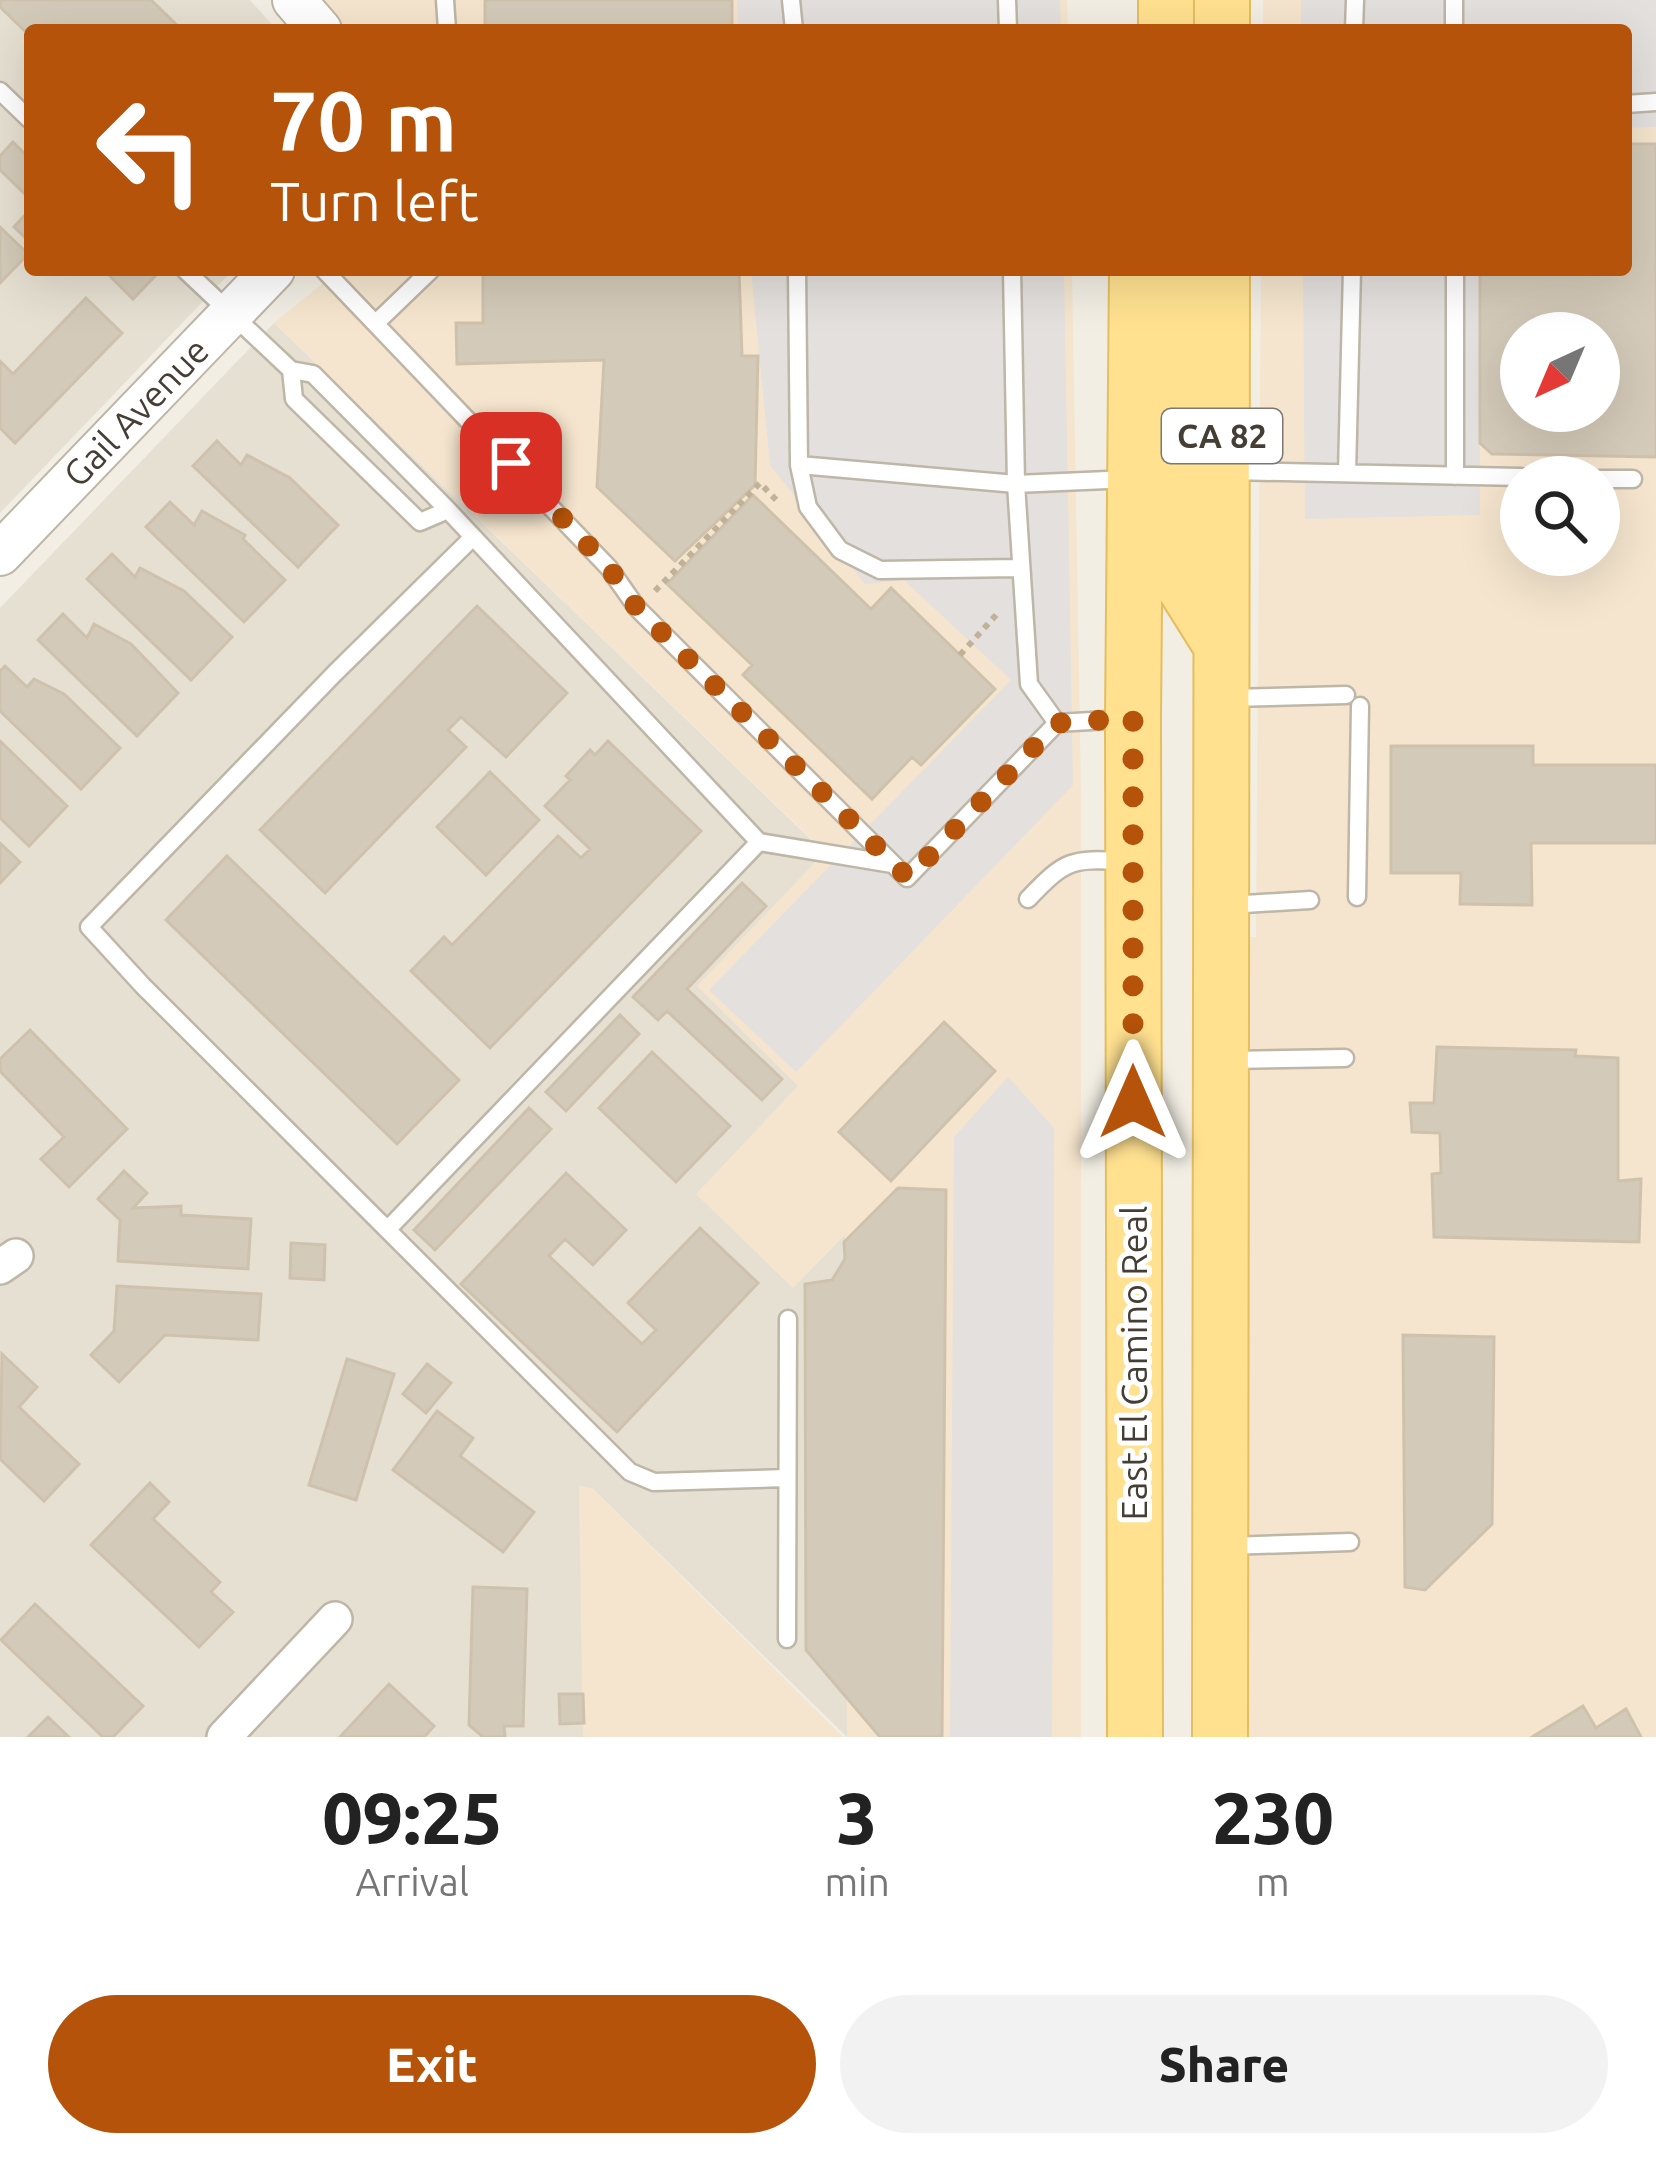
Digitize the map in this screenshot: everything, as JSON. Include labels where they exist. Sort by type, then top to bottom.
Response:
[{"type":"main road","name":"East El Camino Real","points":[[1135,1737],[1137,276]]},
{"type":"main road","points":[[1181,276],[1184,586],[1222,673]]},
{"type":"main road","name":"CA 82","points":[[1220,1737],[1222,276]]},
{"type":"main road","points":[[1136,1612],[1171,1722],[1171,1737]]},
{"type":"street","points":[[295,0],[315,24]]},
{"type":"street","name":"Gail Avenue","points":[[2,550],[267,276]]},
{"type":"street","points":[[224,1737],[335,1619]]},
{"type":"lane","points":[[0,91],[24,114]]},
{"type":"lane","points":[[191,276],[291,370],[313,374],[448,510],[759,842],[892,864]]},
{"type":"lane","points":[[330,276],[609,568],[637,608],[908,878],[1057,723],[1133,718]]},
{"type":"lane","points":[[377,322],[425,276]]},
{"type":"lane","points":[[796,276],[799,465],[808,507],[840,550],[880,570],[1021,568]]},
{"type":"lane","points":[[1012,276],[1016,484],[1029,684],[1057,723]]},
{"type":"lane","points":[[1347,473],[1352,276]]},
{"type":"lane","points":[[1455,276],[1455,476]]},
{"type":"lane","points":[[291,370],[294,399],[420,523],[448,510]]},
{"type":"lane","points":[[799,465],[1016,484],[1137,479]]},
{"type":"lane","points":[[1222,471],[1500,477]]},
{"type":"lane","points":[[1620,479],[1633,479]]},
{"type":"lane","points":[[472,538],[89,927],[630,1472],[654,1482],[787,1478]]},
{"type":"lane","points":[[1222,673],[1353,701],[1357,897]]},
{"type":"lane","points":[[389,1228],[759,842]]},
{"type":"lane","points":[[1028,898],[1060,865],[1085,859],[1133,861]]},
{"type":"lane","points":[[1222,906],[1310,900]]},
{"type":"lane","points":[[1222,1060],[1345,1058]]},
{"type":"lane","points":[[787,1639],[788,1319]]},
{"type":"lane","points":[[1221,1546],[1350,1542]]},
{"type":"path","points":[[652,595],[760,483]]},
{"type":"path","points":[[960,655],[997,614],[1024,606]]},
{"type":"shaded area","points":[[0,0],[250,0],[272,24],[24,24],[24,276],[227,276],[0,513]]},
{"type":"shaded area","points":[[322,0],[1067,0],[1068,24],[337,24]]},
{"type":"shaded area","points":[[737,0],[1060,0],[1061,24],[738,24]]},
{"type":"shaded area","points":[[1263,0],[1656,0],[1656,1737],[1220,1737],[1222,938],[1256,937],[1261,276],[1632,276],[1632,24],[1263,24]]},
{"type":"shaded area","points":[[1301,0],[1656,0],[1656,127],[1632,128],[1632,24],[1301,24]]},
{"type":"shaded area","points":[[332,276],[1072,276],[1081,791],[1081,1737],[847,1737],[845,1235],[793,1288],[696,1194],[798,1086],[697,986],[825,852],[274,323]]},
{"type":"shaded area","points":[[752,276],[1064,276],[1073,785],[796,1072],[709,990],[1011,680],[904,580],[865,584],[770,465]]},
{"type":"shaded area","points":[[1303,276],[1480,276],[1480,515],[1305,519]]},
{"type":"shaded area","points":[[274,323],[825,853],[798,1086],[845,1233],[847,1737],[593,1489],[580,1486],[583,1737],[0,1737],[0,608]]},
{"type":"shaded area","points":[[1008,1077],[1054,1128],[1052,1737],[950,1737],[954,1137]]},
{"type":"shaded area","points":[[579,1486],[593,1489],[843,1737],[583,1737]]},
{"type":"building","points":[[0,0],[151,0],[176,24],[24,24],[24,30],[0,7]]},
{"type":"building","points":[[485,0],[732,0],[732,24],[485,24]]},
{"type":"building","points":[[13,142],[24,153],[24,193],[0,170],[0,156]]},
{"type":"building","points":[[1632,144],[1656,144],[1656,457],[1492,454],[1480,443],[1480,276],[1632,276]]},
{"type":"building","points":[[24,216],[24,236],[14,227]]},
{"type":"building","points":[[0,227],[24,250],[24,258],[0,283]]},
{"type":"building","points":[[110,276],[155,276],[133,299]]},
{"type":"building","points":[[483,276],[739,276],[742,356],[758,356],[755,485],[675,561],[597,487],[604,360],[457,364],[456,323],[483,323]]},
{"type":"building","points":[[86,298],[122,333],[15,443],[0,428],[0,361],[13,374]]},
{"type":"building","points":[[217,441],[241,465],[247,455],[290,478],[338,525],[298,567],[193,466]]},
{"type":"building","points":[[753,495],[871,609],[891,588],[995,689],[921,765],[912,757],[872,799],[743,675],[752,665],[667,584]]},
{"type":"building","points":[[170,502],[194,525],[202,511],[245,535],[243,539],[285,580],[244,622],[146,527]]},
{"type":"building","points":[[112,554],[135,577],[140,568],[184,591],[232,637],[191,680],[87,579]]},
{"type":"building","points":[[477,606],[567,693],[506,757],[461,717],[448,730],[466,747],[325,893],[260,830]]},
{"type":"building","points":[[63,614],[87,638],[94,624],[131,644],[178,693],[137,736],[38,640]]},
{"type":"building","points":[[5,666],[27,687],[34,679],[64,694],[120,748],[81,789],[0,711],[0,671]]},
{"type":"building","points":[[0,741],[67,806],[29,846],[0,818]]},
{"type":"building","points":[[608,741],[701,831],[490,1048],[411,971],[444,937],[452,945],[558,836],[581,858],[590,849],[545,806],[590,750],[595,755]]},
{"type":"building","points":[[1391,746],[1533,746],[1533,765],[1656,765],[1656,843],[1531,843],[1532,905],[1460,904],[1461,873],[1391,873]]},
{"type":"building","points":[[490,772],[539,820],[486,875],[437,827]]},
{"type":"building","points":[[0,843],[20,862],[0,883]]},
{"type":"building","points":[[227,856],[459,1080],[397,1144],[166,920]]},
{"type":"building","points":[[742,883],[766,906],[687,989],[782,1079],[762,1100],[667,1011],[658,1020],[633,997]]},
{"type":"building","points":[[620,1015],[639,1034],[566,1111],[546,1092]]},
{"type":"building","points":[[944,1022],[995,1071],[891,1181],[839,1132]]},
{"type":"building","points":[[30,1030],[127,1129],[69,1187],[41,1159],[64,1137],[0,1071],[0,1059]]},
{"type":"building","points":[[1437,1047],[1576,1050],[1575,1056],[1618,1058],[1618,1181],[1641,1179],[1639,1242],[1434,1237],[1432,1174],[1441,1173],[1440,1133],[1412,1132],[1410,1103],[1434,1103]]},
{"type":"building","points":[[652,1052],[730,1126],[676,1182],[599,1108]]},
{"type":"building","points":[[529,1108],[551,1129],[435,1250],[414,1230]]},
{"type":"building","points":[[124,1171],[147,1193],[133,1208],[181,1206],[181,1215],[251,1219],[248,1269],[118,1261],[120,1220],[98,1199]]},
{"type":"building","points":[[566,1173],[626,1230],[593,1265],[565,1239],[549,1256],[642,1344],[656,1330],[628,1303],[700,1228],[758,1283],[617,1432],[461,1284]]},
{"type":"building","points":[[898,1188],[946,1190],[942,1737],[880,1737],[806,1650],[805,1284],[832,1280],[845,1259],[844,1242]]},
{"type":"building","points":[[291,1243],[325,1245],[324,1280],[290,1278]]},
{"type":"building","points":[[117,1286],[261,1294],[258,1340],[165,1335],[119,1382],[91,1355],[114,1331]]},
{"type":"building","points":[[1403,1335],[1494,1337],[1492,1524],[1425,1590],[1405,1587]]},
{"type":"building","points":[[2,1354],[37,1387],[19,1407],[79,1464],[44,1501],[0,1459]]},
{"type":"building","points":[[347,1359],[394,1374],[356,1500],[309,1485]]},
{"type":"building","points":[[427,1364],[451,1383],[426,1413],[403,1394]]},
{"type":"building","points":[[437,1411],[473,1438],[460,1456],[534,1512],[503,1552],[393,1470]]},
{"type":"building","points":[[150,1483],[169,1502],[153,1519],[220,1582],[211,1592],[233,1612],[199,1647],[91,1545]]},
{"type":"building","points":[[473,1587],[527,1589],[523,1726],[504,1726],[505,1737],[483,1737],[469,1725]]},
{"type":"building","points":[[35,1604],[143,1706],[113,1737],[103,1737],[1,1640]]},
{"type":"building","points":[[389,1684],[434,1726],[424,1737],[340,1737]]},
{"type":"building","points":[[559,1694],[583,1694],[584,1723],[560,1724]]},
{"type":"building","points":[[1583,1706],[1596,1728],[1626,1709],[1641,1737],[1532,1737]]},
{"type":"building","points":[[48,1717],[69,1737],[28,1737]]},
{"type":"route","points":[[511,463],[609,568],[637,608],[908,878],[1057,723],[1133,718],[1133,1102]]}]
